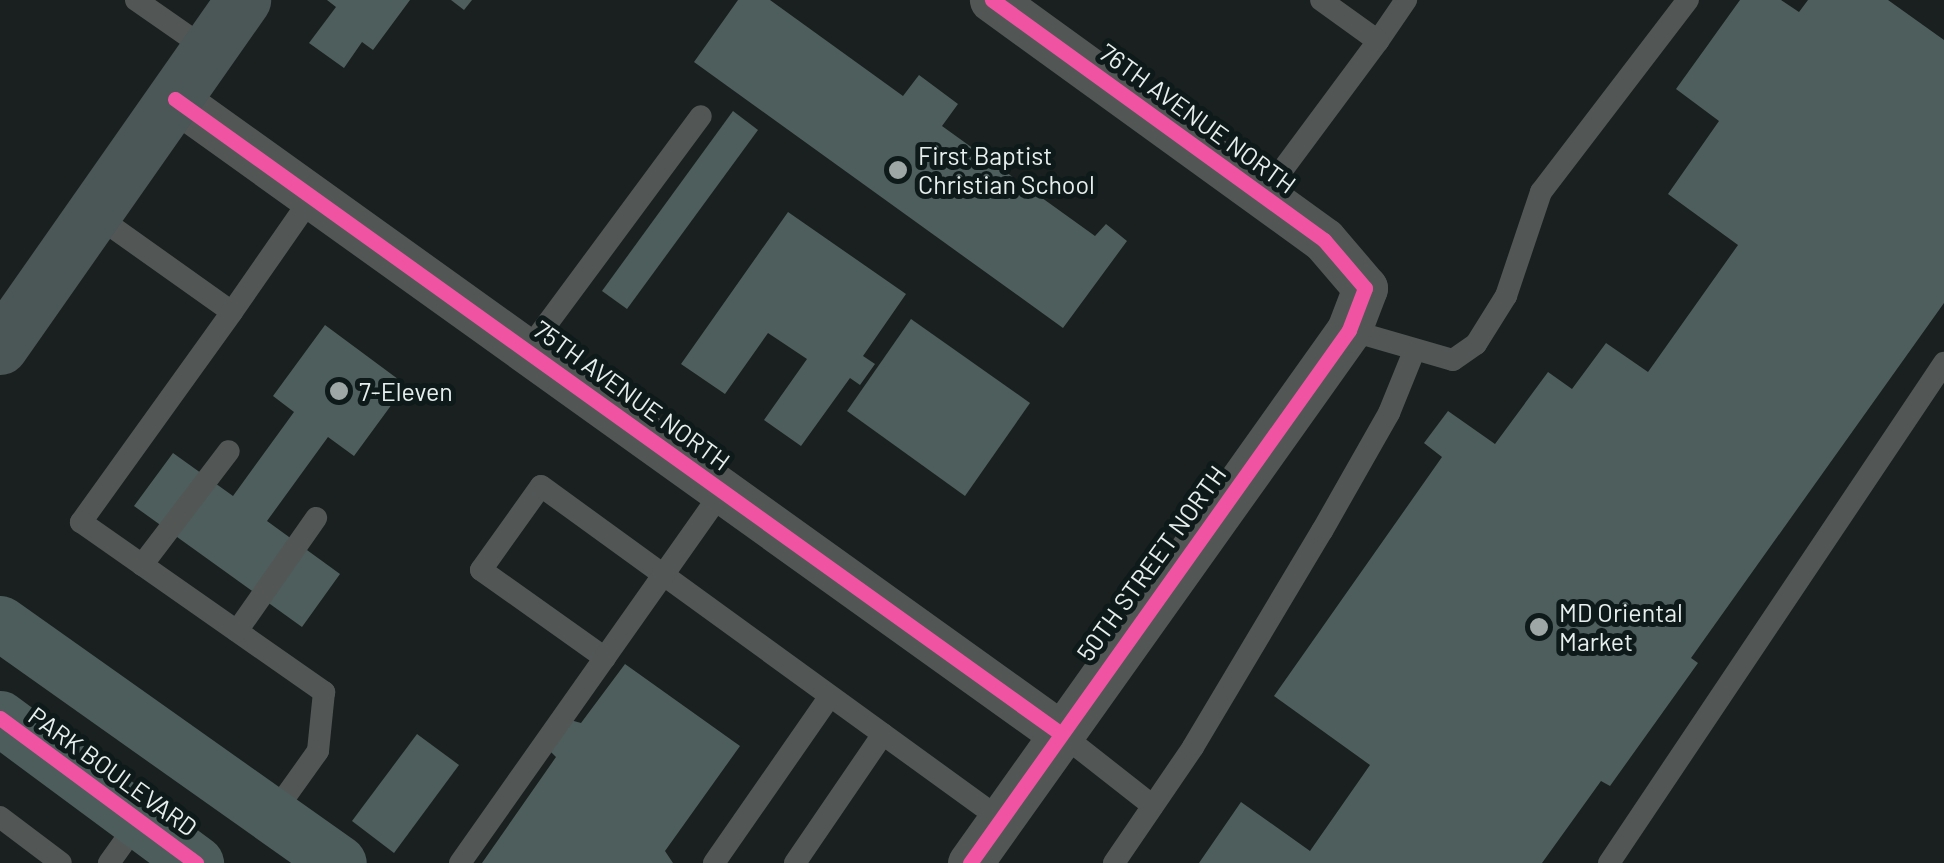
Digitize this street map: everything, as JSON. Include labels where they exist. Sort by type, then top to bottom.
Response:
[{"type":"main road","points":[[0,623],[339,863]]},
{"type":"main road","name":"PARK BOULEVARD","points":[[1,722],[124,842],[196,863]]},
{"type":"street","points":[[7,323],[94,214],[243,0]]},
{"type":"street","name":"76TH AVENUE NORTH","points":[[992,0],[1324,240],[1365,288]]},
{"type":"street","name":"75TH AVENUE NORTH","points":[[174,98],[1060,733]]},
{"type":"street","name":"50TH STREET NORTH","points":[[970,863],[1349,330],[1365,288]]},
{"type":"lane","points":[[136,0],[208,50]]},
{"type":"lane","points":[[1321,0],[1378,40]]},
{"type":"lane","points":[[1263,196],[1406,0]]},
{"type":"lane","points":[[1349,330],[1413,354],[1454,360],[1476,344],[1506,296],[1541,192],[1688,0]]},
{"type":"lane","points":[[527,351],[701,116]]},
{"type":"lane","points":[[271,818],[318,750],[324,692],[81,522],[312,197]]},
{"type":"lane","points":[[94,214],[232,312]]},
{"type":"lane","points":[[1114,863],[1322,531],[1390,413],[1413,354]]},
{"type":"lane","points":[[1609,863],[1944,364]]},
{"type":"lane","points":[[142,565],[229,451]]},
{"type":"lane","points":[[605,658],[481,570],[541,486],[1000,819]]},
{"type":"lane","points":[[460,863],[722,491]]},
{"type":"lane","points":[[237,631],[316,518]]},
{"type":"lane","points":[[714,863],[830,696]]},
{"type":"lane","points":[[1060,733],[1153,806]]},
{"type":"lane","points":[[794,863],[883,734]]},
{"type":"lane","points":[[0,817],[61,863]]},
{"type":"building","points":[[327,0],[410,0],[373,50],[362,42],[344,68],[309,43],[336,7]]},
{"type":"building","points":[[451,0],[472,0],[464,10]]},
{"type":"building","points":[[738,0],[770,0],[903,96],[919,75],[958,104],[942,126],[1095,236],[1106,224],[1127,241],[1063,328],[694,62]]},
{"type":"building","points":[[1740,0],[1781,0],[1799,12],[1808,0],[1888,0],[1944,40],[1944,303],[1691,658],[1698,663],[1610,786],[1601,781],[1542,863],[1199,863],[1241,802],[1310,851],[1370,765],[1274,696],[1442,457],[1424,443],[1448,411],[1495,444],[1548,372],[1572,389],[1606,343],[1648,372],[1738,245],[1668,194],[1719,121],[1676,89]]},
{"type":"building","points":[[733,111],[758,130],[627,309],[602,291]]},
{"type":"building","points":[[788,212],[906,294],[863,356],[875,364],[860,385],[850,378],[801,446],[764,420],[807,359],[768,333],[725,394],[681,364]]},
{"type":"building","points":[[911,319],[1030,403],[965,496],[847,411]]},
{"type":"building","points":[[325,325],[406,385],[354,456],[328,437],[267,521],[340,574],[302,627],[134,506],[173,453],[233,496],[294,412],[273,396]]},
{"type":"building","points":[[625,664],[740,746],[665,851],[673,863],[482,863],[556,757],[544,745],[563,718],[581,723]]},
{"type":"building","points":[[417,734],[459,765],[394,853],[352,821]]},
{"type":"cycle path","points":[[970,863],[1349,330],[1365,288],[1324,240],[992,0]]},
{"type":"cycle path","points":[[175,99],[1060,733]]},
{"type":"cycle path","points":[[0,718],[196,863]]},
{"type":"place","name":"First Baptist Christian School","points":[[898,170]]},
{"type":"place","name":"7-Eleven","points":[[339,391]]},
{"type":"place","name":"MD Oriental Market","points":[[1539,627]]}]
